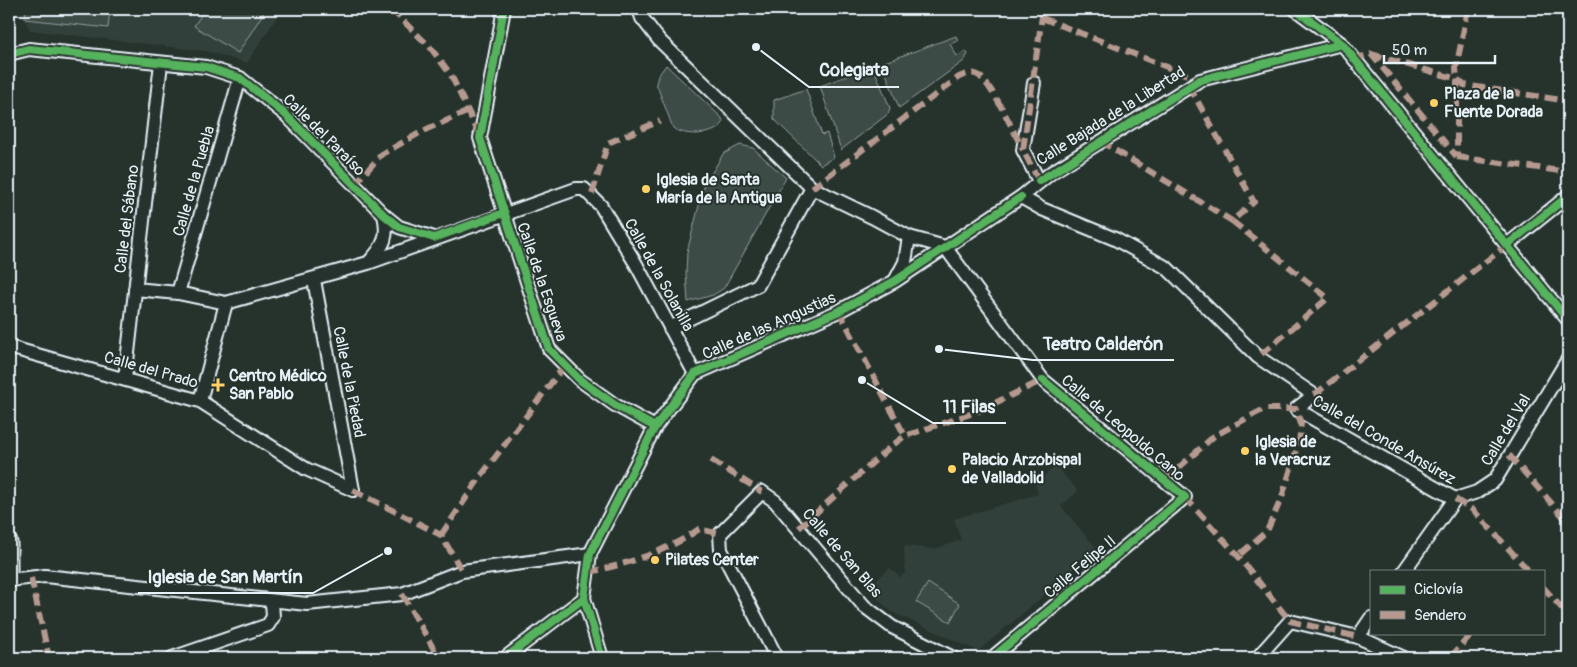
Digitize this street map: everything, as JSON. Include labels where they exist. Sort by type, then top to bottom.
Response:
[{"type":"street","name":"Calle de la Esgueva","points":[[504,9],[480,138],[549,349],[580,380],[615,404],[654,426]]},
{"type":"street","points":[[639,9],[642,18],[660,40],[812,188],[909,237],[945,247]]},
{"type":"street","points":[[1295,9],[1342,44],[1568,320]]},
{"type":"street","name":"Calle Bajada de la Libertad","points":[[945,247],[1021,196],[1039,181],[1200,80],[1342,44]]},
{"type":"street","name":"Calle del Paraíso","points":[[9,54],[28,49],[206,67],[240,78],[286,115],[384,215],[399,227],[434,238]]},
{"type":"street","name":"Calle del Sábano","points":[[125,379],[161,63]]},
{"type":"street","name":"Calle de la Puebla","points":[[178,293],[240,78]]},
{"type":"street","points":[[1034,83],[1023,150],[1039,181]]},
{"type":"street","points":[[670,328],[758,285],[812,188]]},
{"type":"street","name":"Calle de la Solanilla","points":[[504,213],[576,189],[584,189],[592,194],[636,264],[695,374]]},
{"type":"street","name":"Calle del Conde Ansúrez","points":[[1021,196],[1042,209],[1115,239],[1167,268],[1258,357],[1314,395],[1296,409],[1455,499]]},
{"type":"street","points":[[1507,245],[1568,196]]},
{"type":"street","points":[[135,289],[178,293],[226,303],[314,280],[368,263],[504,213]]},
{"type":"street","points":[[368,263],[382,248],[386,236],[384,215]]},
{"type":"street","points":[[895,281],[906,262],[909,237]]},
{"type":"street","name":"Calle de las Angustias","points":[[602,658],[584,598],[590,554],[654,426],[695,374],[839,311],[895,281],[945,247]]},
{"type":"street","name":"Calle de Leopoldo Cano","points":[[945,247],[1043,380],[1185,497]]},
{"type":"street","name":"Calle de la Piedad","points":[[314,280],[353,490]]},
{"type":"street","points":[[200,401],[226,303]]},
{"type":"street","name":"Calle del Prado","points":[[9,347],[200,401],[306,469],[353,490]]},
{"type":"street","name":"Calle del Val","points":[[1455,499],[1477,492],[1496,480],[1568,359]]},
{"type":"street","name":"Calle de San Blas","points":[[777,658],[721,550],[719,539],[720,534],[762,492],[775,501],[864,606],[892,627],[953,658]]},
{"type":"street","name":"Calle Felipe II","points":[[992,658],[1185,497]]},
{"type":"street","points":[[1405,570],[1455,499]]},
{"type":"street","points":[[9,542],[9,580],[45,576],[272,602],[307,604],[402,594],[462,571],[590,554]]},
{"type":"street","points":[[505,658],[584,598]]},
{"type":"street","points":[[172,658],[268,625],[273,617],[272,602]]},
{"type":"street","points":[[1358,637],[1370,619]]},
{"type":"street","points":[[1257,658],[1290,620],[1358,637],[1404,658]]},
{"type":"shaded area","points":[[19,9],[282,9],[247,63],[206,51],[30,30]]},
{"type":"shaded area","points":[[26,9],[110,9],[108,28],[25,19]]},
{"type":"shaded area","points":[[205,9],[266,9],[238,53],[194,26]]},
{"type":"shaded area","points":[[956,36],[958,41],[950,44],[957,56],[966,51],[968,54],[964,61],[899,108],[882,63]]},
{"type":"shaded area","points":[[666,65],[722,118],[723,123],[714,131],[692,134],[673,128],[656,83],[658,76]]},
{"type":"shaded area","points":[[873,66],[890,108],[888,114],[841,150],[820,86]]},
{"type":"shaded area","points":[[806,89],[822,135],[827,133],[834,157],[821,165],[774,119],[774,100]]},
{"type":"shaded area","points":[[740,145],[753,148],[786,178],[724,288],[713,295],[688,302],[687,252],[704,186],[723,154]]},
{"type":"shaded area","points":[[1056,466],[1078,491],[1061,506],[1098,550],[978,651],[892,612],[866,589],[890,568],[900,577],[905,573],[904,546],[935,549],[961,540],[954,519],[1038,494],[1035,484]]},
{"type":"shaded area","points":[[928,583],[960,604],[950,622],[916,602]]},
{"type":"marked path","points":[[391,9],[430,47],[451,75],[479,134]]},
{"type":"marked path","points":[[1039,181],[1023,150],[1043,9]]},
{"type":"marked path","points":[[1468,9],[1456,68],[1457,79],[1464,85],[1568,101]]},
{"type":"marked path","points":[[1042,18],[1200,80]]},
{"type":"marked path","points":[[1371,54],[1457,79],[1457,157]]},
{"type":"marked path","points":[[1353,59],[1371,54],[1457,157]]},
{"type":"marked path","points":[[812,188],[959,77],[969,74],[978,75],[990,88],[1023,150]]},
{"type":"marked path","points":[[1189,86],[1254,202],[1232,221],[1328,298],[1258,357]]},
{"type":"marked path","points":[[354,185],[382,154],[427,129],[469,111]]},
{"type":"marked path","points":[[592,194],[608,143],[660,121]]},
{"type":"marked path","points":[[1100,141],[1232,221]]},
{"type":"marked path","points":[[1457,157],[1568,172]]},
{"type":"marked path","points":[[1314,395],[1507,245]]},
{"type":"marked path","points":[[839,311],[905,436]]},
{"type":"marked path","points":[[441,535],[481,476],[564,366]]},
{"type":"marked path","points":[[799,528],[890,447],[905,436],[976,412],[1043,380]]},
{"type":"marked path","points":[[1165,480],[1214,436],[1264,409],[1296,409],[1301,424],[1299,443],[1282,497],[1267,531],[1238,556]]},
{"type":"marked path","points":[[1509,455],[1568,522]]},
{"type":"marked path","points":[[711,460],[762,492]]},
{"type":"marked path","points":[[353,490],[441,535],[462,571]]},
{"type":"marked path","points":[[1185,497],[1238,556],[1290,621],[1358,637]]},
{"type":"marked path","points":[[1455,499],[1473,510],[1528,570]]},
{"type":"marked path","points":[[588,572],[616,566],[646,556],[674,544],[699,529],[720,534]]},
{"type":"marked path","points":[[31,578],[49,658]]},
{"type":"marked path","points":[[1544,588],[1568,615]]},
{"type":"marked path","points":[[402,594],[439,658]]},
{"type":"marked path","points":[[1450,658],[1471,634]]},
{"type":"cycle path","points":[[504,9],[480,138],[549,349],[580,380],[615,405],[655,427]]},
{"type":"cycle path","points":[[1295,9],[1342,44],[1568,320]]},
{"type":"cycle path","points":[[1039,181],[1200,80],[1342,44]]},
{"type":"cycle path","points":[[9,54],[29,49],[206,67],[240,78],[286,115],[384,215],[399,227],[434,238],[504,213]]},
{"type":"cycle path","points":[[1507,245],[1568,196]]},
{"type":"cycle path","points":[[602,658],[584,598],[590,554],[655,427],[695,374],[839,311],[895,281],[1021,197]]},
{"type":"cycle path","points":[[992,658],[1185,497],[1043,380]]},
{"type":"cycle path","points":[[505,658],[584,598]]},
{"type":"place","name":"Colegiata","points":[[756,47]]},
{"type":"place","name":"Plaza de la Fuente Dorada","points":[[1434,103]]},
{"type":"place","name":"Iglesia de Santa María de la Antigua","points":[[646,189]]},
{"type":"place","name":"Teatro Calderón","points":[[939,349]]},
{"type":"place","name":"11 Filas","points":[[862,380]]},
{"type":"place","name":"Centro Médico San Pablo","points":[[218,385]]},
{"type":"place","name":"Iglesia de la Veracruz","points":[[1245,451]]},
{"type":"place","name":"Palacio Arzobispal de Valladolid","points":[[952,469]]},
{"type":"place","name":"Iglesia de San Martín","points":[[388,551]]},
{"type":"place","name":"Pilates Center","points":[[655,560]]}]
